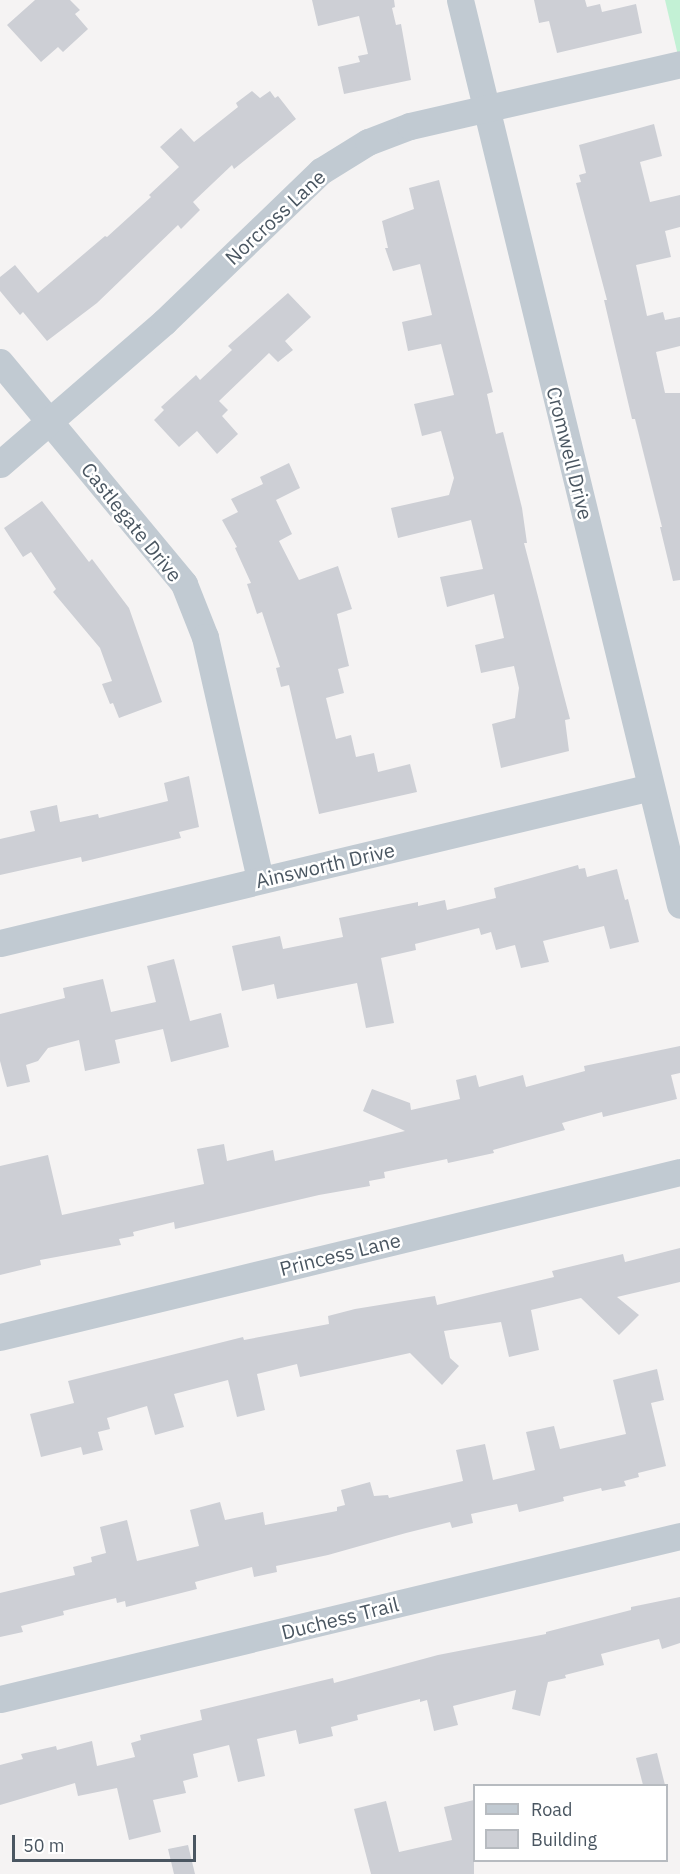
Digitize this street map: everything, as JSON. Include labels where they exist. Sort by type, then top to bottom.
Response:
[{"type":"street","name":"Cromwell Drive","points":[[460,0],[680,905]]},
{"type":"street","name":"Norcross Lane","points":[[0,464],[164,321],[321,171],[368,142],[410,126],[680,64]]},
{"type":"street","name":"Castlegate Drive","points":[[0,362],[184,584],[205,637],[261,880]]},
{"type":"street","name":"Ainsworth Drive","points":[[0,944],[651,787]]},
{"type":"street","name":"Princess Lane","points":[[0,1336],[680,1172]]},
{"type":"street","name":"Duchess Trail","points":[[0,1699],[680,1536]]},
{"type":"green space","points":[[665,0],[680,0],[680,64]]},
{"type":"building","points":[[35,0],[70,0],[80,10],[75,14],[88,29],[63,52],[58,47],[41,62],[7,25]]},
{"type":"building","points":[[312,0],[394,0],[395,7],[392,8],[396,25],[401,24],[411,80],[344,94],[338,67],[360,62],[358,56],[368,54],[359,16],[318,26]]},
{"type":"building","points":[[534,0],[585,0],[587,7],[600,4],[602,12],[636,4],[642,33],[557,53],[549,21],[539,23]]},
{"type":"building","points":[[252,91],[260,98],[270,91],[275,98],[278,96],[296,119],[234,169],[232,165],[193,202],[200,210],[181,229],[178,225],[97,303],[47,341],[23,312],[20,315],[0,291],[0,277],[15,265],[38,293],[105,236],[107,237],[151,197],[149,195],[179,167],[160,147],[181,128],[194,142],[238,107],[236,103]]},
{"type":"building","points":[[654,124],[662,156],[640,162],[650,202],[680,195],[680,227],[665,231],[671,257],[636,265],[647,316],[663,312],[665,320],[680,317],[680,346],[656,352],[665,393],[680,393],[680,580],[673,581],[660,527],[662,527],[635,419],[632,419],[604,300],[607,300],[576,183],[581,182],[579,175],[586,173],[579,145]]},
{"type":"building","points":[[439,180],[493,392],[487,394],[496,434],[503,432],[522,508],[527,543],[524,543],[570,719],[565,720],[569,751],[501,768],[492,724],[515,718],[519,688],[514,666],[481,673],[475,645],[504,638],[494,594],[447,607],[440,577],[483,569],[471,520],[398,538],[391,508],[449,495],[454,478],[441,431],[422,436],[414,404],[454,395],[441,344],[408,351],[402,322],[432,315],[420,264],[393,271],[385,248],[388,248],[382,221],[414,209],[409,188]]},
{"type":"building","points":[[288,293],[311,317],[285,341],[293,350],[278,362],[269,353],[219,401],[228,410],[222,416],[238,434],[217,454],[197,431],[179,447],[154,420],[164,410],[161,407],[196,375],[200,380],[232,350],[228,346]]},
{"type":"building","points":[[289,463],[300,488],[276,500],[292,534],[279,541],[299,580],[338,566],[352,609],[337,614],[349,666],[338,669],[344,693],[326,698],[336,739],[351,735],[356,757],[374,753],[378,772],[410,764],[417,792],[319,814],[289,685],[281,687],[276,668],[280,667],[262,612],[257,614],[247,584],[251,583],[235,548],[237,547],[222,520],[238,512],[231,499],[263,484],[260,477]]},
{"type":"building","points":[[42,501],[89,562],[92,559],[129,608],[162,702],[119,718],[102,684],[112,681],[100,648],[53,592],[56,589],[31,552],[23,557],[4,528]]},
{"type":"building","points":[[189,776],[199,827],[179,832],[181,838],[82,862],[81,857],[0,875],[0,839],[35,831],[30,811],[57,805],[60,822],[98,814],[99,818],[168,801],[164,783]]},
{"type":"building","points":[[578,865],[579,869],[585,868],[587,877],[617,869],[625,900],[628,899],[639,942],[610,949],[604,926],[543,941],[549,962],[521,968],[515,945],[496,950],[491,932],[481,935],[479,928],[415,944],[416,950],[381,958],[394,1023],[366,1028],[357,983],[277,999],[274,984],[242,991],[232,946],[280,936],[283,949],[343,937],[339,918],[418,902],[418,906],[445,900],[447,910],[496,898],[494,888]]},
{"type":"building","points":[[174,959],[190,1021],[221,1013],[229,1047],[171,1062],[163,1029],[115,1040],[120,1063],[85,1071],[79,1040],[48,1048],[38,1061],[26,1065],[30,1082],[7,1087],[0,1061],[0,1014],[65,998],[63,988],[103,979],[111,1012],[156,1002],[147,966]]},
{"type":"building","points":[[680,1046],[680,1073],[671,1075],[677,1099],[603,1117],[602,1112],[562,1123],[565,1130],[493,1150],[494,1153],[448,1163],[447,1159],[384,1172],[385,1178],[369,1181],[370,1186],[319,1195],[175,1229],[174,1222],[133,1232],[134,1236],[119,1239],[121,1245],[40,1260],[41,1265],[0,1275],[0,1166],[48,1155],[62,1215],[204,1184],[197,1149],[224,1144],[227,1161],[273,1150],[275,1161],[405,1131],[363,1111],[372,1089],[410,1103],[411,1110],[460,1099],[456,1080],[476,1075],[479,1087],[523,1075],[526,1087],[585,1071],[584,1066]]},
{"type":"building","points":[[680,1248],[680,1282],[617,1297],[639,1315],[619,1335],[581,1298],[531,1310],[539,1350],[509,1357],[501,1322],[444,1331],[450,1358],[459,1366],[442,1385],[410,1353],[300,1377],[297,1364],[257,1374],[265,1410],[237,1417],[228,1380],[174,1394],[184,1427],[155,1435],[147,1406],[107,1418],[110,1429],[98,1432],[103,1450],[83,1455],[81,1447],[41,1457],[30,1414],[74,1403],[68,1381],[243,1337],[244,1340],[329,1324],[328,1316],[355,1309],[435,1296],[437,1305],[554,1277],[552,1271],[623,1254],[625,1262]]},
{"type":"building","points":[[657,1369],[664,1400],[651,1403],[666,1466],[638,1473],[639,1477],[624,1481],[626,1486],[602,1491],[601,1488],[563,1497],[564,1501],[519,1512],[517,1504],[471,1514],[473,1523],[452,1528],[450,1522],[328,1555],[276,1566],[277,1572],[254,1577],[252,1567],[195,1582],[197,1589],[126,1607],[125,1601],[117,1603],[116,1598],[63,1611],[64,1615],[21,1626],[23,1632],[0,1637],[0,1593],[75,1575],[73,1567],[92,1562],[91,1557],[106,1553],[100,1527],[127,1520],[137,1561],[199,1546],[190,1510],[220,1502],[225,1520],[263,1512],[265,1525],[337,1511],[337,1507],[345,1505],[341,1490],[370,1482],[374,1496],[388,1495],[389,1498],[463,1481],[456,1450],[485,1444],[493,1480],[535,1470],[526,1432],[554,1426],[560,1449],[626,1434],[613,1380]]},
{"type":"building","points":[[680,1597],[680,1643],[662,1649],[659,1639],[601,1654],[604,1665],[548,1682],[540,1716],[512,1709],[516,1690],[453,1706],[458,1725],[434,1731],[427,1700],[420,1702],[420,1699],[357,1715],[358,1720],[331,1727],[333,1736],[299,1744],[296,1730],[257,1739],[265,1776],[238,1782],[229,1745],[193,1754],[198,1777],[183,1781],[186,1793],[153,1800],[161,1832],[129,1840],[117,1788],[78,1796],[75,1783],[0,1805],[0,1765],[23,1759],[21,1754],[56,1746],[57,1750],[92,1741],[97,1766],[135,1757],[131,1743],[141,1740],[140,1735],[202,1720],[200,1710],[333,1678],[334,1683],[438,1655],[546,1634],[546,1632],[631,1610],[631,1607]]},
{"type":"building","points":[[657,1753],[665,1784],[643,1784],[636,1758]]},
{"type":"building","points":[[473,1800],[474,1874],[371,1874],[354,1809],[386,1801],[399,1852],[452,1840],[444,1807]]},
{"type":"building","points":[[188,1845],[195,1874],[174,1874],[168,1849]]}]
